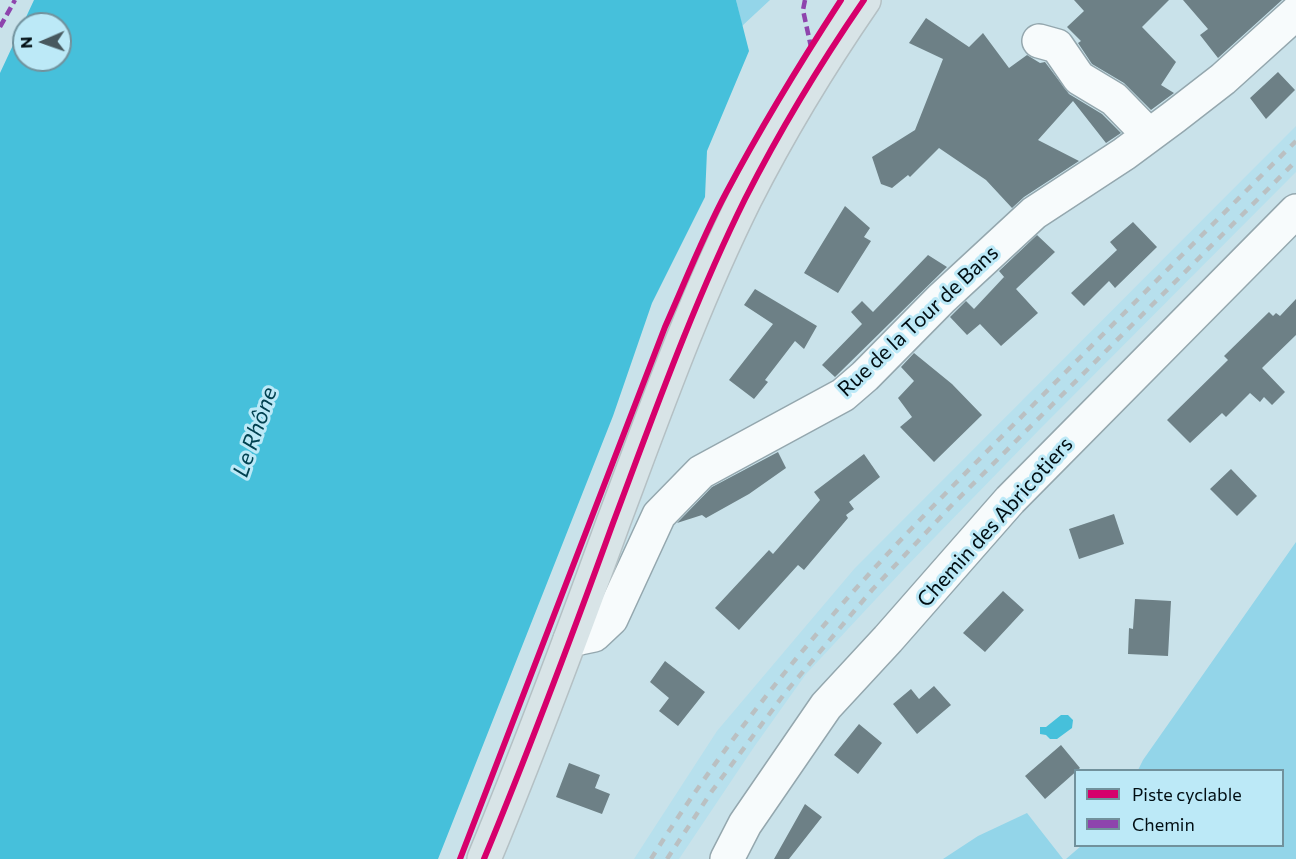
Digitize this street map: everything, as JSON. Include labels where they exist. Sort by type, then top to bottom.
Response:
[{"type":"main road","points":[[484,859],[570,640],[683,335],[745,199],[794,108],[864,0]]},
{"type":"street","name":"Rue de la Tour de Bans","points":[[570,640],[594,635],[611,619],[659,515],[700,472],[843,395],[865,376],[941,298],[1034,213],[1124,154],[1223,79],[1296,13]]},
{"type":"street","points":[[1039,41],[1057,46],[1079,78],[1114,99],[1149,135]]},
{"type":"street","name":"Chemin des Abricotiers","points":[[727,859],[745,824],[826,706],[1010,500],[1296,211]]},
{"type":"shaded area","points":[[736,0],[770,0],[742,26]]},
{"type":"shaded area","points":[[1296,126],[1296,172],[1039,430],[806,674],[679,859],[634,859],[717,731],[855,568]]},
{"type":"shaded area","points":[[1296,542],[1296,859],[1066,859],[1080,847],[1284,847],[1284,769],[1138,769]]},
{"type":"shaded area","points":[[1027,813],[1063,859],[943,859],[978,836]]},
{"type":"water","name":"Le Rhône","points":[[34,0],[736,0],[749,51],[707,151],[705,197],[652,303],[613,416],[438,859],[0,859],[0,73],[12,47],[12,72],[72,72],[72,12],[28,12]]},
{"type":"water","points":[[1061,715],[1068,715],[1073,720],[1072,728],[1057,739],[1050,739],[1040,734],[1040,727],[1046,727]]},
{"type":"building","points":[[1074,0],[1169,0],[1142,27],[1176,62],[1161,85],[1174,93],[1151,110],[1124,83],[1092,64],[1078,43],[1081,41],[1067,27],[1084,11]]},
{"type":"building","points":[[1183,0],[1282,0],[1218,58],[1200,35],[1208,29]]},
{"type":"building","points":[[926,18],[969,47],[983,33],[1009,68],[1027,55],[1040,63],[1045,62],[1069,94],[1102,114],[1121,133],[1106,143],[1073,101],[1038,140],[1079,161],[1024,197],[1012,208],[986,180],[939,148],[910,177],[908,175],[892,188],[881,184],[872,157],[915,130],[943,59],[909,43]]},
{"type":"building","points":[[1278,72],[1295,90],[1266,119],[1250,98]]},
{"type":"building","points":[[845,206],[870,228],[864,237],[871,241],[838,293],[804,273]]},
{"type":"building","points":[[1133,222],[1157,247],[1115,288],[1109,281],[1084,306],[1071,293],[1117,250],[1110,242]]},
{"type":"building","points":[[1037,235],[1055,252],[1016,289],[1038,313],[1001,346],[980,324],[967,335],[950,317],[966,301],[974,309],[1004,277],[1010,284],[999,271]]},
{"type":"building","points":[[928,255],[947,267],[835,377],[822,365],[862,324],[851,312],[862,301],[873,312]]},
{"type":"building","points":[[755,289],[817,326],[804,349],[795,341],[765,380],[768,382],[754,399],[729,380],[773,324],[744,305]]},
{"type":"building","points":[[1296,299],[1296,335],[1262,368],[1285,392],[1272,405],[1264,397],[1260,402],[1250,393],[1226,417],[1222,413],[1190,443],[1167,420],[1228,360],[1224,356],[1269,312],[1273,316],[1276,313],[1280,316]]},
{"type":"building","points":[[914,353],[952,384],[982,415],[934,462],[900,427],[912,417],[898,398],[914,381],[901,367]]},
{"type":"building","points":[[778,452],[786,468],[749,494],[706,518],[702,515],[677,523],[712,487]]},
{"type":"building","points":[[864,454],[880,477],[849,502],[854,509],[846,515],[848,518],[804,570],[798,565],[739,630],[715,608],[769,550],[773,554],[820,500],[814,492]]},
{"type":"building","points":[[1231,469],[1257,496],[1237,516],[1210,489]]},
{"type":"building","points":[[1114,514],[1124,544],[1079,559],[1069,529]]},
{"type":"building","points":[[1003,591],[1024,610],[985,652],[963,633]]},
{"type":"building","points":[[1135,599],[1171,601],[1168,656],[1128,654],[1129,628],[1133,629]]},
{"type":"building","points":[[665,661],[705,692],[678,726],[659,711],[669,698],[650,682]]},
{"type":"building","points":[[934,686],[951,705],[917,734],[893,704],[911,689],[919,699]]},
{"type":"building","points":[[859,724],[882,743],[858,774],[834,755]]},
{"type":"building","points":[[1061,745],[1080,768],[1074,769],[1074,773],[1045,799],[1025,776]]},
{"type":"building","points":[[569,763],[600,775],[595,788],[610,794],[602,814],[556,797]]},
{"type":"building","points":[[805,804],[822,817],[789,859],[774,859]]},
{"type":"railway","points":[[651,859],[689,801],[771,689],[841,606],[950,488],[1296,141]]},
{"type":"railway","points":[[667,859],[712,791],[785,693],[872,590],[951,506],[1296,161]]},
{"type":"marked path","points":[[0,27],[15,0]]},
{"type":"marked path","points":[[805,0],[803,10],[811,47]]},
{"type":"cycle path","points":[[460,859],[665,327],[694,259],[753,144],[841,0]]},
{"type":"cycle path","points":[[484,859],[518,776],[659,400],[708,279],[745,199],[772,148],[816,73],[864,0]]}]
